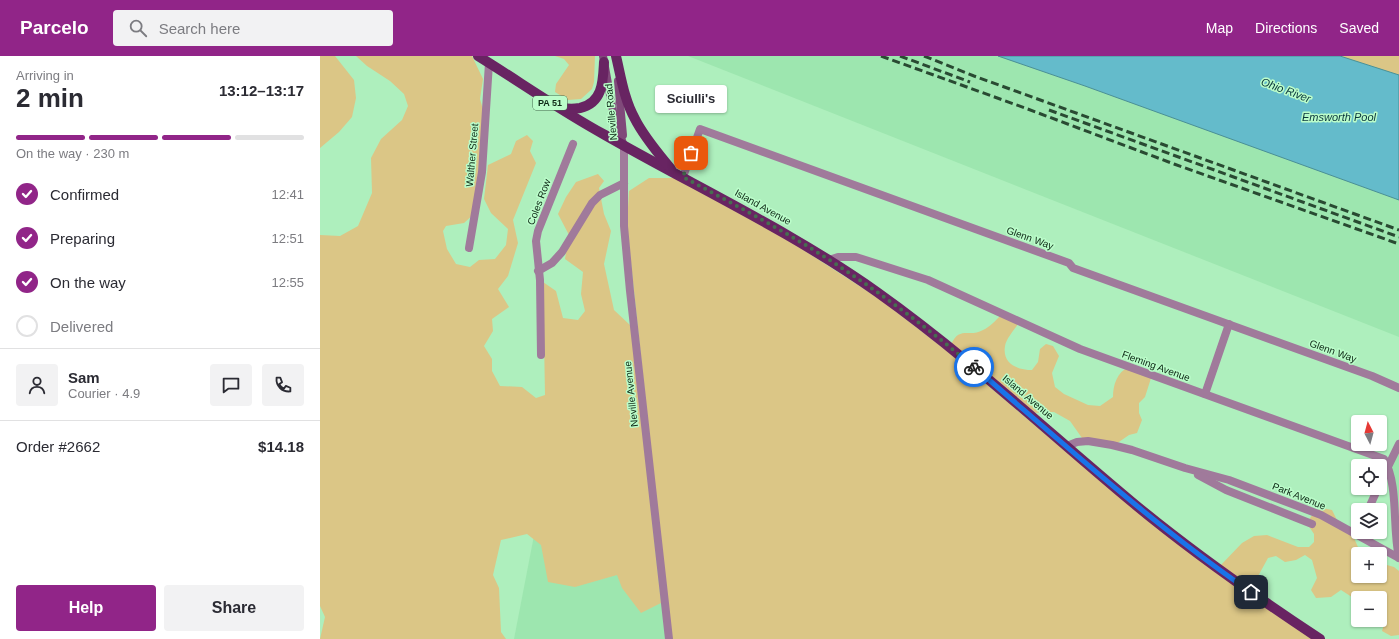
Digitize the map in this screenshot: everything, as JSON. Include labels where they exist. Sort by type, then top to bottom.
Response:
[{"type":"main road","name":"PA 51","points":[[478,56],[551,104],[624,146]]},
{"type":"main road","name":"Neville Road","points":[[616,56],[624,146]]},
{"type":"main road","points":[[616,56],[627,103],[635,119],[644,133],[678,174]]},
{"type":"main road","name":"Neville Road","points":[[604,59],[615,122],[624,146]]},
{"type":"main road","points":[[551,104],[566,109],[574,109],[591,104],[599,95],[602,88],[604,59]]},
{"type":"main road","name":"Island Avenue","points":[[624,146],[773,226],[829,260],[878,293],[957,353],[1134,504],[1228,577],[1320,639]]},
{"type":"street","name":"Walther Street","points":[[469,248],[482,172],[489,63]]},
{"type":"street","name":"Glenn Way","points":[[678,174],[700,129],[1069,263],[1073,268],[1372,376],[1399,388]]},
{"type":"street","name":"Coles Row","points":[[542,355],[540,280],[536,241],[538,231],[573,144]]},
{"type":"street","name":"Neville Avenue","points":[[624,146],[624,226],[669,639]]},
{"type":"street","points":[[538,271],[552,263],[562,252],[592,203],[600,195],[624,183]]},
{"type":"street","name":"Fleming Avenue","points":[[829,260],[838,257],[856,256],[928,280],[1080,349],[1377,456],[1384,459],[1388,464]]},
{"type":"street","points":[[1205,394],[1229,324]]},
{"type":"street","name":"Park Avenue","points":[[1067,446],[1077,442],[1088,441],[1132,450],[1185,468],[1229,480],[1321,515],[1351,531]]},
{"type":"street","points":[[1399,444],[1388,464],[1394,476],[1396,490],[1396,537],[1399,558]]},
{"type":"street","name":"Park Avenue","points":[[1185,468],[1226,490],[1312,524]]},
{"type":"street","name":"Park Avenue","points":[[1366,539],[1399,558]]},
{"type":"shaded area","points":[[320,56],[335,56],[354,80],[356,98],[352,117],[339,132],[320,148]]},
{"type":"shaded area","points":[[356,56],[472,56],[483,79],[480,99],[484,113],[474,214],[464,223],[446,226],[443,231],[447,249],[456,264],[470,267],[479,260],[495,259],[506,245],[508,229],[491,213],[484,199],[488,165],[511,154],[516,141],[527,135],[533,141],[530,151],[536,163],[513,220],[518,243],[508,276],[498,289],[509,307],[492,319],[493,331],[484,346],[492,359],[492,371],[500,386],[522,387],[536,398],[545,395],[543,282],[556,291],[563,318],[578,320],[585,311],[581,294],[583,272],[565,259],[569,235],[558,214],[566,197],[576,182],[598,174],[604,181],[599,188],[604,214],[611,231],[604,264],[614,310],[631,326],[661,603],[641,613],[622,588],[617,575],[575,587],[548,582],[541,545],[527,534],[501,540],[493,575],[499,588],[501,632],[506,639],[320,639],[325,617],[320,606],[320,235],[340,236],[358,226],[372,193],[371,158],[381,139],[402,120],[408,106],[404,94],[390,81],[367,66]]},
{"type":"shaded area","points":[[555,56],[595,56],[594,82],[592,89],[581,99],[568,100],[555,92],[556,84],[569,65],[564,59]]},
{"type":"shaded area","points":[[688,56],[998,56],[1399,200],[1399,337]]},
{"type":"shaded area","points":[[1340,56],[1399,56],[1399,75]]},
{"type":"shaded area","points":[[649,178],[675,178],[771,229],[881,300],[947,351],[1123,500],[1313,639],[671,639],[627,225],[629,191]]},
{"type":"shaded area","points":[[1001,315],[1018,324],[1008,338],[1005,346],[1006,357],[1009,362],[1021,369],[1032,370],[1038,362],[1040,349],[1046,344],[1053,346],[1059,356],[1052,373],[1055,387],[1064,394],[1088,405],[1100,406],[1113,397],[1116,379],[1121,372],[1129,367],[1152,375],[1145,397],[1139,403],[1139,413],[1142,420],[1137,433],[1129,435],[1116,444],[1082,438],[1070,421],[1054,412],[1032,413],[951,345],[958,335],[983,330]]},
{"type":"shaded area","points":[[635,337],[669,639],[514,639],[571,344]]},
{"type":"shaded area","points":[[1399,444],[1399,558],[1388,464]]},
{"type":"shaded area","points":[[1322,508],[1332,510],[1340,526],[1351,535],[1351,539],[1354,539],[1358,547],[1351,547],[1351,583],[1387,583],[1387,565],[1394,567],[1399,571],[1399,635],[1391,636],[1382,631],[1383,627],[1387,627],[1387,591],[1351,591],[1351,596],[1341,590],[1331,597],[1316,598],[1311,590],[1317,578],[1312,560],[1305,555],[1296,560],[1285,562],[1276,556],[1268,558],[1251,589],[1219,567],[1242,543],[1254,536],[1267,535],[1298,547],[1309,547],[1314,542],[1314,534],[1308,525],[1309,519]]},
{"type":"water","name":"Emsworth Pool","points":[[998,56],[1340,56],[1399,75],[1399,200],[1085,86]]},
{"type":"railway","points":[[881,56],[1174,164],[1399,244]]},
{"type":"railway","points":[[900,56],[970,82]]},
{"type":"railway","points":[[924,56],[974,76],[1399,230]]},
{"type":"railway","points":[[1049,110],[1399,237]]},
{"type":"way so far","points":[[691,153],[683,177],[773,226],[829,260],[878,293],[974,367]]},
{"type":"place","name":"Sciulli's","points":[[691,153]]},
{"type":"route","points":[[974,367],[1134,504],[1228,577],[1251,592]]},
{"type":"water label","name":"Ohio River","points":[[1286,90]]}]
